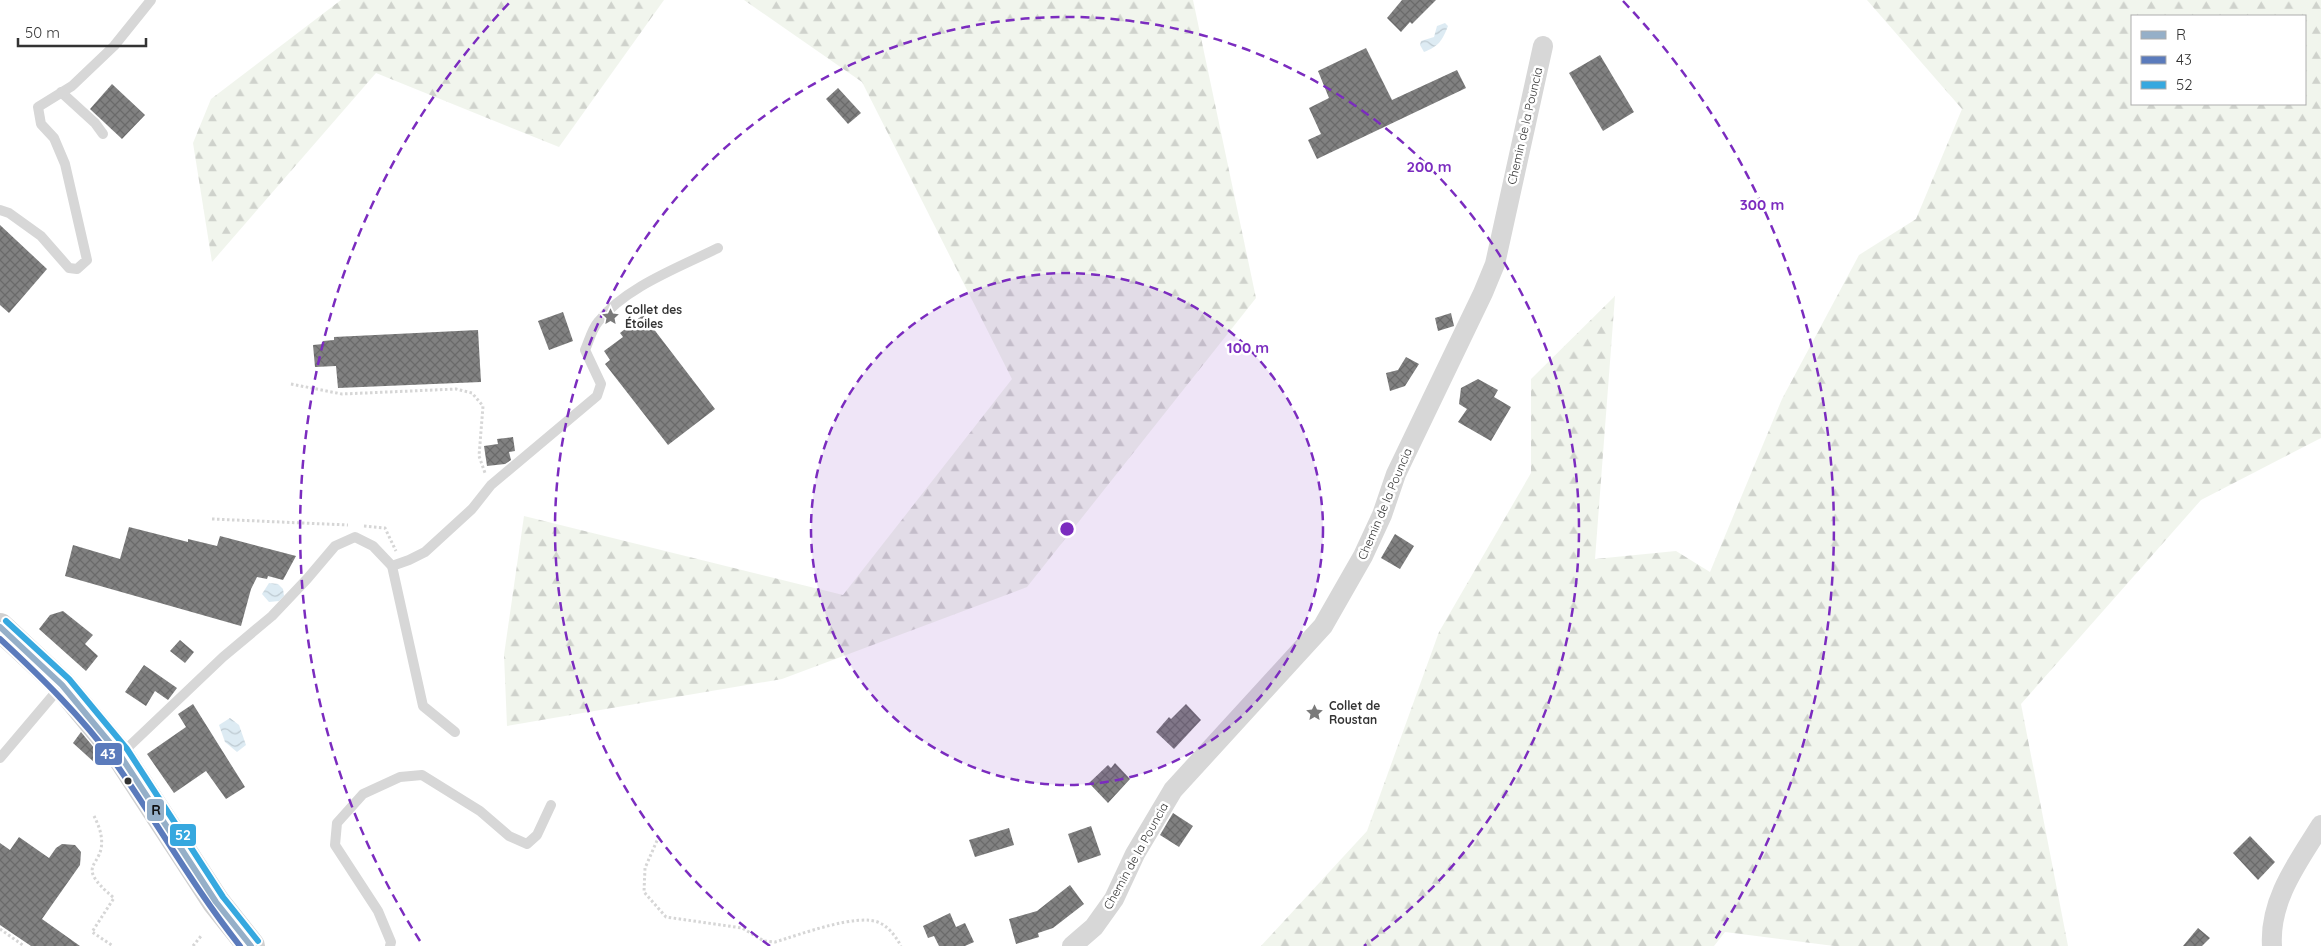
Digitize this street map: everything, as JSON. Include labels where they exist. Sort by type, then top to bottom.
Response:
[{"type":"street","name":"Chemin de la Pouncia","points":[[1072,946],[1094,927],[1114,899],[1135,854],[1173,790],[1323,626],[1363,556],[1382,515],[1396,474],[1483,293],[1495,264],[1543,46]]},
{"type":"street","points":[[0,627],[62,685],[120,755],[216,902],[250,946]]},
{"type":"street","points":[[2272,946],[2277,906],[2290,876],[2321,825]]},
{"type":"lane","points":[[0,210],[9,213],[41,236],[69,268],[77,269],[87,260],[65,164],[54,138],[41,124],[38,107],[72,86],[114,46],[151,0]]},
{"type":"lane","points":[[61,92],[103,134]]},
{"type":"lane","points":[[395,565],[425,552],[472,509],[491,484],[597,396],[601,384],[585,350],[597,323],[620,300],[662,276],[718,248]]},
{"type":"lane","points":[[120,755],[222,657],[272,616],[335,546],[355,537],[373,546],[395,565],[423,706],[455,732]]},
{"type":"lane","points":[[0,758],[62,685]]},
{"type":"lane","points":[[390,946],[391,942],[378,911],[335,845],[337,823],[363,794],[400,777],[422,775],[480,810],[509,836],[526,844],[537,835],[551,805]]},
{"type":"path","points":[[291,384],[342,394],[456,389],[472,393],[483,406],[479,456],[491,484]]},
{"type":"path","points":[[212,519],[354,525]]},
{"type":"path","points":[[362,526],[385,528],[395,548],[395,565]]},
{"type":"path","points":[[94,816],[101,835],[100,849],[92,865],[92,876],[97,884],[114,898],[92,932],[112,946]]},
{"type":"path","points":[[659,836],[645,868],[644,892],[666,916],[742,928],[764,941],[776,942],[858,920],[880,923],[894,935],[901,946]]},
{"type":"path","points":[[0,929],[24,946]]},
{"type":"path","points":[[193,946],[201,936]]},
{"type":"green space","points":[[341,0],[664,0],[559,147],[376,73],[212,262],[193,143],[211,99]]},
{"type":"green space","points":[[744,0],[1193,0],[1256,298],[1027,587],[782,679],[507,726],[504,655],[524,516],[843,595],[1012,379],[862,82]]},
{"type":"green space","points":[[1867,0],[2321,0],[2321,438],[2201,500],[2021,704],[2068,946],[1834,946],[1725,932],[1714,946],[1261,946],[1367,831],[1439,632],[1531,473],[1531,379],[1615,296],[1595,559],[1676,551],[1710,572],[1782,399],[1859,255],[1916,219],[1962,109]]},
{"type":"water","points":[[1445,23],[1448,26],[1442,39],[1433,48],[1424,52],[1420,45],[1421,41],[1434,37],[1437,26]]},
{"type":"water","points":[[269,583],[278,584],[283,589],[284,596],[279,601],[269,602],[262,594]]},
{"type":"water","points":[[230,718],[239,725],[246,745],[237,752],[225,742],[219,725]]},
{"type":"building","points":[[1402,0],[1436,0],[1412,24],[1410,22],[1401,32],[1387,18]]},
{"type":"building","points":[[1366,48],[1392,100],[1457,70],[1466,88],[1317,159],[1308,140],[1321,134],[1309,108],[1329,98],[1318,71]]},
{"type":"building","points":[[1600,55],[1634,112],[1603,131],[1569,73]]},
{"type":"building","points":[[112,84],[145,115],[122,139],[90,109]]},
{"type":"building","points":[[838,88],[861,113],[848,124],[826,99]]},
{"type":"building","points":[[0,225],[47,269],[9,313],[0,305]]},
{"type":"building","points":[[563,312],[573,341],[549,350],[538,321]]},
{"type":"building","points":[[1451,313],[1454,326],[1438,331],[1435,318]]},
{"type":"building","points":[[643,315],[715,409],[668,445],[605,364],[610,360],[604,351],[623,337],[620,333]]},
{"type":"building","points":[[478,330],[481,382],[338,388],[336,366],[315,367],[313,345],[323,344],[323,341],[334,340],[334,337]]},
{"type":"building","points":[[1406,357],[1419,364],[1405,386],[1390,391],[1386,373],[1398,370]]},
{"type":"building","points":[[1478,379],[1498,390],[1494,397],[1511,407],[1491,441],[1458,422],[1467,409],[1459,404],[1461,388]]},
{"type":"building","points":[[513,437],[515,451],[509,452],[511,460],[505,464],[487,466],[484,446],[498,444],[497,439]]},
{"type":"building","points":[[129,527],[188,542],[188,539],[217,546],[220,536],[296,556],[283,580],[268,576],[267,579],[257,577],[251,589],[241,626],[65,576],[73,545],[120,559]]},
{"type":"building","points":[[1395,534],[1414,546],[1400,569],[1381,558]]},
{"type":"building","points":[[63,611],[93,635],[85,644],[98,656],[86,671],[39,629],[50,615]]},
{"type":"building","points":[[180,640],[194,652],[185,663],[170,651]]},
{"type":"building","points":[[144,665],[177,688],[168,700],[155,691],[146,706],[125,692]]},
{"type":"building","points":[[193,704],[245,787],[226,799],[206,771],[174,793],[147,754],[186,727],[178,714]]},
{"type":"building","points":[[1186,704],[1201,720],[1174,749],[1156,732],[1169,717],[1171,719]]},
{"type":"building","points":[[81,732],[105,761],[95,763],[73,743]]},
{"type":"building","points":[[1115,763],[1130,779],[1108,803],[1089,783],[1108,765],[1111,768]]},
{"type":"building","points":[[1173,813],[1193,826],[1179,847],[1160,835]]},
{"type":"building","points":[[1091,826],[1101,855],[1078,863],[1068,834]]},
{"type":"building","points":[[1009,828],[1014,845],[975,857],[969,840]]},
{"type":"building","points":[[2250,836],[2275,862],[2258,880],[2233,853]]},
{"type":"building","points":[[19,837],[49,858],[56,848],[62,844],[75,845],[81,852],[80,865],[42,919],[80,946],[31,946],[0,925],[0,843],[10,850]]},
{"type":"building","points":[[1070,885],[1084,904],[1053,928],[1038,933],[1039,937],[1016,944],[1009,919],[1037,911]]},
{"type":"building","points":[[950,913],[956,927],[965,923],[974,942],[965,946],[939,946],[934,936],[928,938],[923,926]]},
{"type":"building","points":[[2198,928],[2210,938],[2202,946],[2183,946]]},
{"type":"transit line","name":"52","points":[[6,621],[69,679],[127,749],[223,897],[258,941]]},
{"type":"transit line","name":"R","points":[[0,627],[62,685],[120,755],[216,902],[251,946]]},
{"type":"transit line","name":"43","points":[[0,639],[60,697],[101,744],[130,784],[191,878],[240,946]]},
{"type":"place","name":"Collet des Étoiles","points":[[611,317]]},
{"type":"place","name":"Collet de Roustan","points":[[1315,713]]}]
